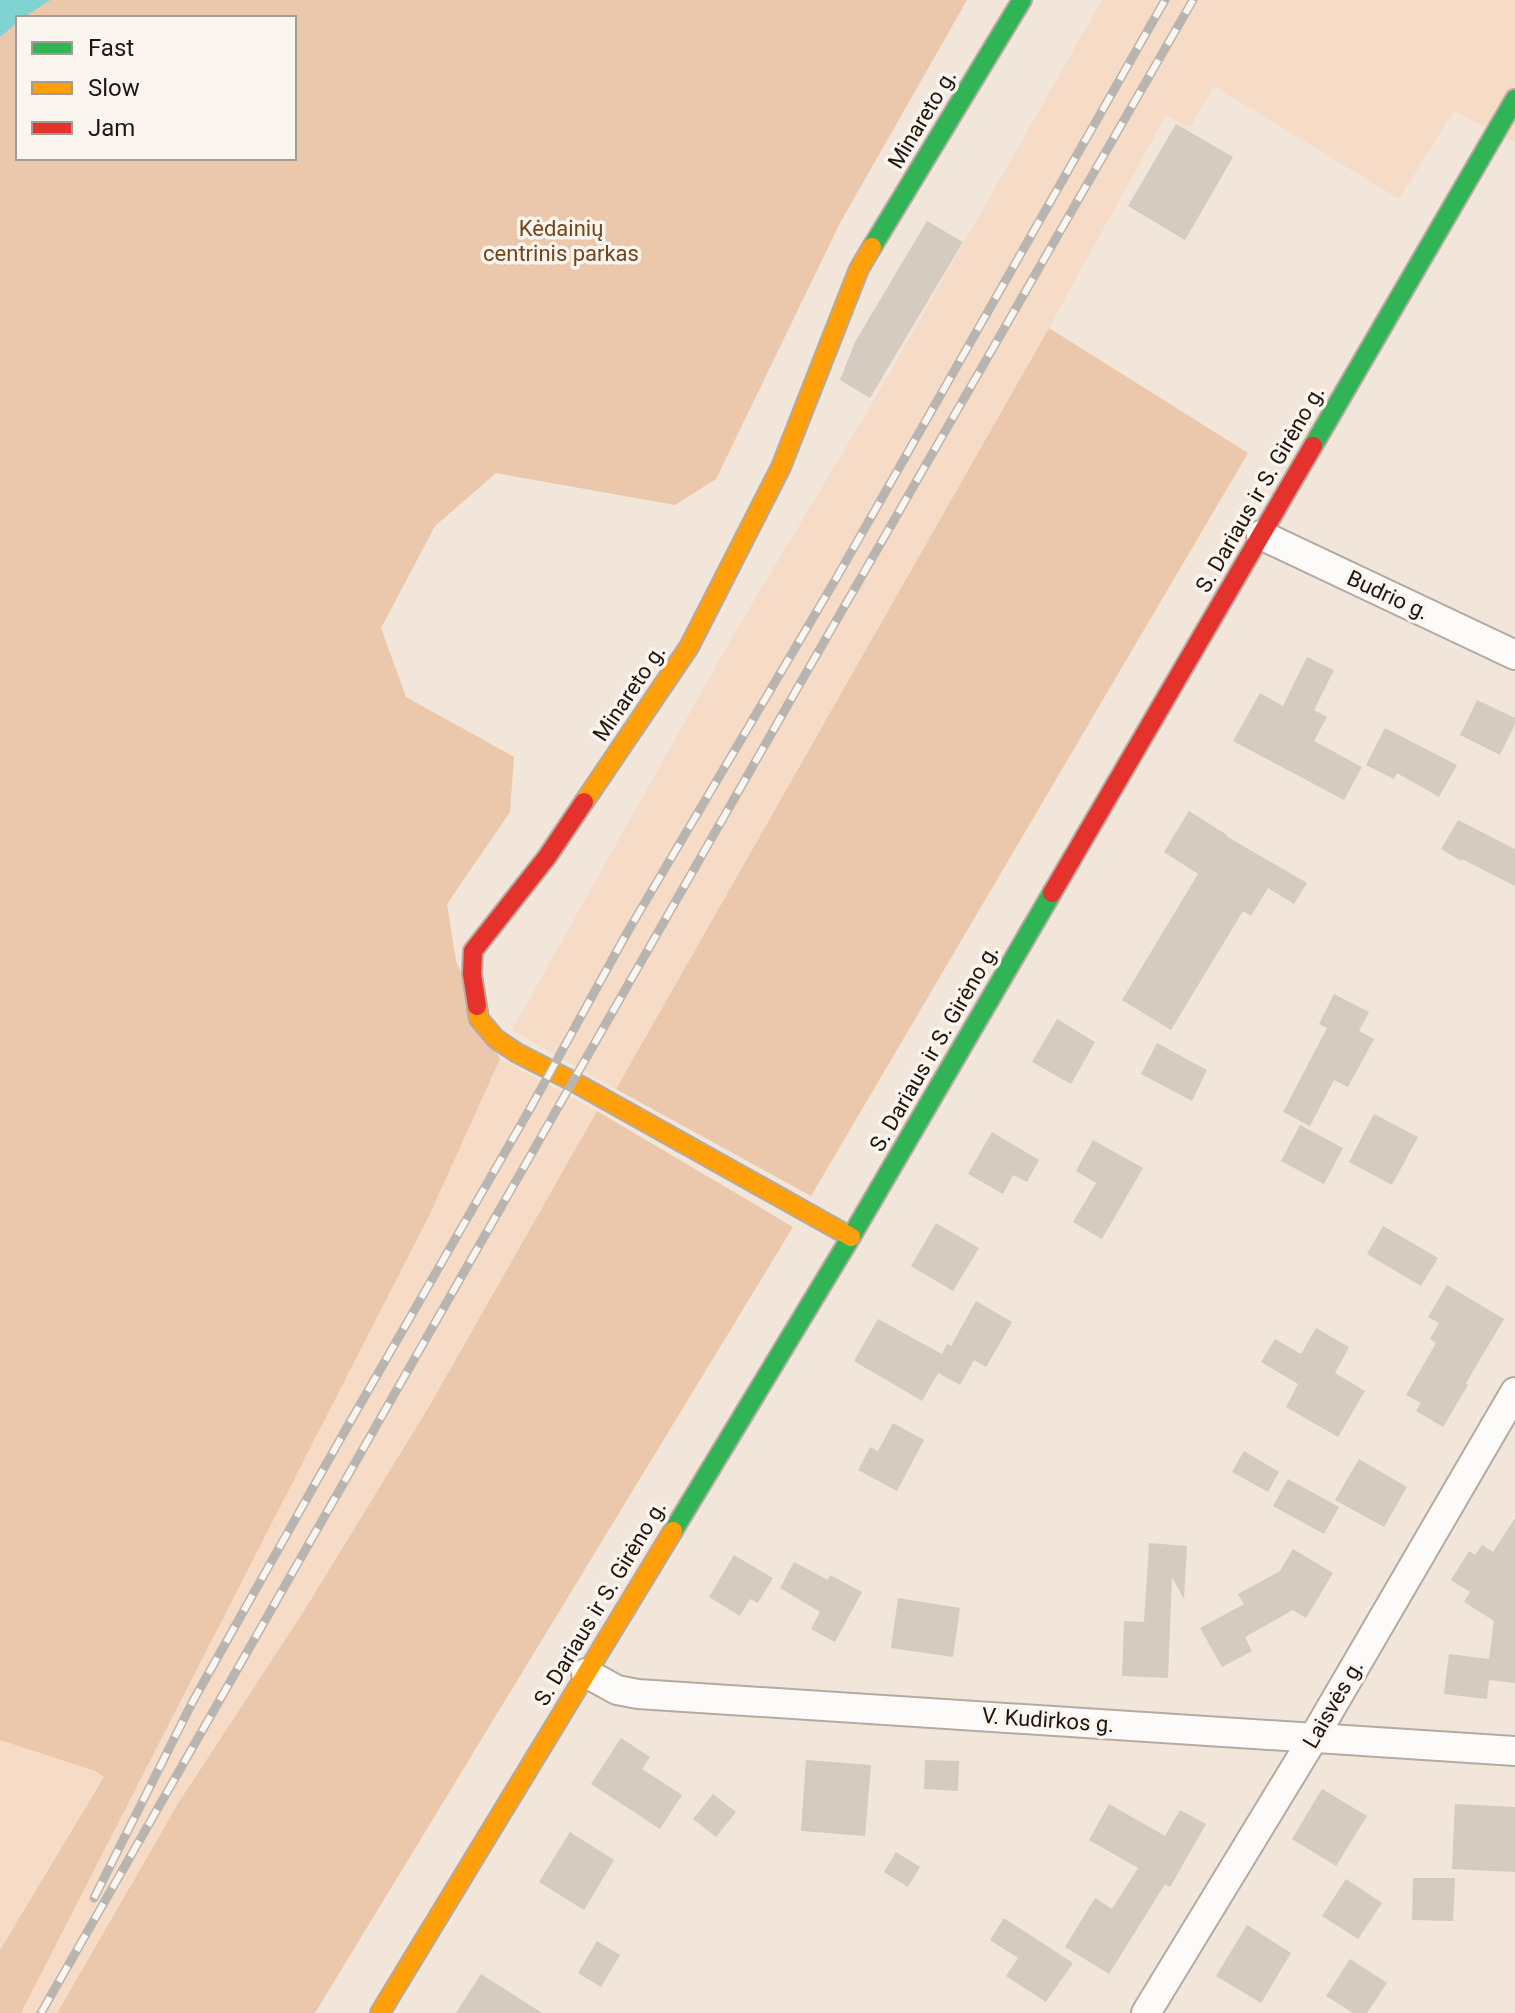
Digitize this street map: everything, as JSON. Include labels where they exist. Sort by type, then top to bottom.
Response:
[{"type":"main road","name":"Minareto g.","points":[[851,1237],[496,1039],[479,1019],[472,974],[473,951],[547,857],[689,647],[781,467],[859,269],[1022,0]]},
{"type":"main road","name":"S. Dariaus ir S. Girėno g.","points":[[380,2013],[851,1237],[1515,99]]},
{"type":"street","name":"Budrio g.","points":[[1261,535],[1515,655]]},
{"type":"street","name":"Laisvės g.","points":[[1146,2013],[1314,1737],[1515,1392]]},
{"type":"street","name":"V. Kudirkos g.","points":[[586,1673],[617,1690],[638,1694],[1515,1751]]},
{"type":"shaded area","points":[[1102,0],[1515,0],[1515,142],[1454,111],[1399,199],[1214,86],[1190,128],[1166,115],[1049,328],[616,1089],[512,1030],[734,634],[873,402]]},
{"type":"shaded area","points":[[500,1059],[597,1111],[430,1405],[302,1614],[179,1802],[57,2013],[21,2013],[430,1214]]},
{"type":"shaded area","points":[[0,1740],[105,1777],[0,1950]]},
{"type":"green space","name":"Kėdainių centrinis parkas","points":[[0,0],[967,0],[840,223],[716,479],[675,505],[496,473],[435,526],[381,628],[406,697],[514,757],[510,812],[447,904],[456,961],[500,1059],[430,1214],[21,2013],[0,2013],[0,1950],[104,1777],[95,1771],[0,1740]]},
{"type":"green space","points":[[1049,328],[1248,453],[811,1196],[616,1089]]},
{"type":"green space","points":[[597,1111],[793,1227],[315,2013],[57,2013],[179,1802],[302,1614],[430,1405]]},
{"type":"water","points":[[0,0],[51,0],[26,16],[16,16],[16,24],[0,37]]},
{"type":"building","points":[[1176,124],[1233,157],[1185,240],[1128,206]]},
{"type":"building","points":[[927,221],[963,242],[870,398],[840,380],[855,342]]},
{"type":"building","points":[[1307,657],[1334,670],[1314,710],[1327,717],[1314,741],[1362,767],[1344,800],[1233,741],[1260,693],[1283,706]]},
{"type":"building","points":[[1477,700],[1515,718],[1500,755],[1460,735]]},
{"type":"building","points":[[1385,728],[1457,765],[1439,797],[1397,773],[1394,779],[1366,765]]},
{"type":"building","points":[[1189,811],[1307,883],[1294,904],[1268,888],[1251,916],[1243,911],[1171,1030],[1122,1000],[1198,874],[1164,852]]},
{"type":"building","points":[[1458,820],[1515,849],[1515,886],[1441,849]]},
{"type":"building","points":[[1334,994],[1369,1012],[1359,1031],[1374,1039],[1348,1087],[1334,1080],[1310,1126],[1283,1112],[1327,1028],[1319,1024]]},
{"type":"building","points":[[1057,1019],[1095,1042],[1071,1084],[1032,1062]]},
{"type":"building","points":[[1157,1043],[1207,1070],[1192,1101],[1141,1074]]},
{"type":"building","points":[[1374,1114],[1418,1137],[1392,1185],[1349,1162]]},
{"type":"building","points":[[1300,1125],[1343,1148],[1324,1184],[1281,1161]]},
{"type":"building","points":[[992,1132],[1039,1160],[1027,1182],[1013,1175],[1003,1194],[968,1174]]},
{"type":"building","points":[[1093,1140],[1143,1168],[1102,1239],[1073,1222],[1096,1183],[1076,1171]]},
{"type":"building","points":[[936,1223],[979,1248],[953,1291],[911,1266]]},
{"type":"building","points":[[1383,1226],[1438,1258],[1421,1286],[1367,1254]]},
{"type":"building","points":[[1447,1285],[1504,1319],[1443,1427],[1416,1411],[1421,1403],[1406,1395],[1436,1343],[1430,1339],[1439,1323],[1428,1317]]},
{"type":"building","points":[[976,1301],[1012,1322],[986,1367],[974,1360],[960,1385],[938,1373],[922,1401],[854,1361],[878,1319],[942,1354],[947,1344],[951,1346]]},
{"type":"building","points":[[1316,1328],[1349,1347],[1335,1373],[1365,1391],[1338,1437],[1286,1407],[1298,1384],[1261,1362],[1275,1339],[1301,1354]]},
{"type":"building","points":[[893,1423],[924,1440],[897,1491],[858,1470],[870,1447],[878,1451]]},
{"type":"building","points":[[1244,1451],[1279,1472],[1268,1492],[1232,1472]]},
{"type":"building","points":[[1359,1459],[1407,1487],[1384,1527],[1335,1500]]},
{"type":"building","points":[[1288,1479],[1339,1507],[1324,1534],[1273,1506]]},
{"type":"building","points":[[1515,1518],[1515,1683],[1489,1680],[1487,1699],[1444,1694],[1449,1654],[1489,1659],[1494,1621],[1464,1602],[1470,1592],[1451,1580],[1469,1551],[1475,1555],[1482,1545],[1493,1552]]},
{"type":"building","points":[[1149,1543],[1187,1546],[1184,1599],[1172,1577],[1168,1678],[1122,1676],[1124,1621],[1144,1622]]},
{"type":"building","points":[[1293,1549],[1333,1573],[1306,1618],[1293,1610],[1245,1637],[1252,1651],[1222,1667],[1200,1628],[1244,1604],[1238,1594],[1280,1571]]},
{"type":"building","points":[[734,1555],[773,1578],[758,1603],[750,1599],[740,1616],[709,1597]]},
{"type":"building","points":[[794,1562],[828,1580],[830,1575],[862,1592],[835,1642],[811,1629],[820,1612],[780,1588]]},
{"type":"building","points":[[898,1598],[960,1608],[953,1657],[891,1648]]},
{"type":"building","points":[[621,1738],[650,1757],[642,1769],[682,1795],[660,1829],[591,1784]]},
{"type":"building","points":[[806,1760],[871,1765],[865,1836],[801,1831]]},
{"type":"building","points":[[925,1760],[959,1761],[958,1791],[924,1789]]},
{"type":"building","points":[[1322,1789],[1367,1816],[1336,1866],[1292,1839]]},
{"type":"building","points":[[713,1794],[736,1812],[716,1837],[693,1819]]},
{"type":"building","points":[[1109,1804],[1165,1836],[1180,1810],[1206,1824],[1170,1887],[1165,1884],[1109,1974],[1065,1947],[1095,1898],[1112,1909],[1138,1868],[1089,1840]]},
{"type":"building","points":[[1455,1804],[1515,1807],[1515,1872],[1452,1869]]},
{"type":"building","points":[[570,1832],[614,1860],[584,1910],[539,1882]]},
{"type":"building","points":[[896,1852],[920,1867],[908,1887],[884,1872]]},
{"type":"building","points":[[1413,1878],[1455,1878],[1453,1921],[1412,1920]]},
{"type":"building","points":[[1346,1879],[1382,1903],[1358,1939],[1322,1916]]},
{"type":"building","points":[[1004,1918],[1073,1963],[1046,2002],[1006,1976],[1018,1958],[990,1940]]},
{"type":"building","points":[[1247,1925],[1291,1953],[1261,2003],[1216,1976]]},
{"type":"building","points":[[597,1941],[620,1955],[601,1987],[578,1973]]},
{"type":"building","points":[[1350,1959],[1387,1983],[1367,2013],[1353,2013],[1326,1996]]},
{"type":"building","points":[[481,1974],[542,2013],[456,2013]]},
{"type":"railway","points":[[94,1898],[193,1701],[342,1436],[628,931],[837,577],[1165,0]]},
{"type":"railway","points":[[41,2013],[1193,0]]},
{"type":"traffic: fast","points":[[872,247],[1022,0]]},
{"type":"traffic: fast","points":[[1313,446],[1515,99]]},
{"type":"traffic: fast","points":[[673,1531],[851,1237],[1052,893]]},
{"type":"traffic: slow","points":[[584,802],[689,647],[781,467],[859,269],[872,247]]},
{"type":"traffic: slow","points":[[477,1006],[479,1019],[496,1039],[517,1053],[851,1237]]},
{"type":"traffic: slow","points":[[380,2013],[673,1531]]},
{"type":"traffic: jam","points":[[1052,893],[1313,446]]},
{"type":"traffic: jam","points":[[477,1006],[472,974],[473,951],[547,857],[584,802]]}]
